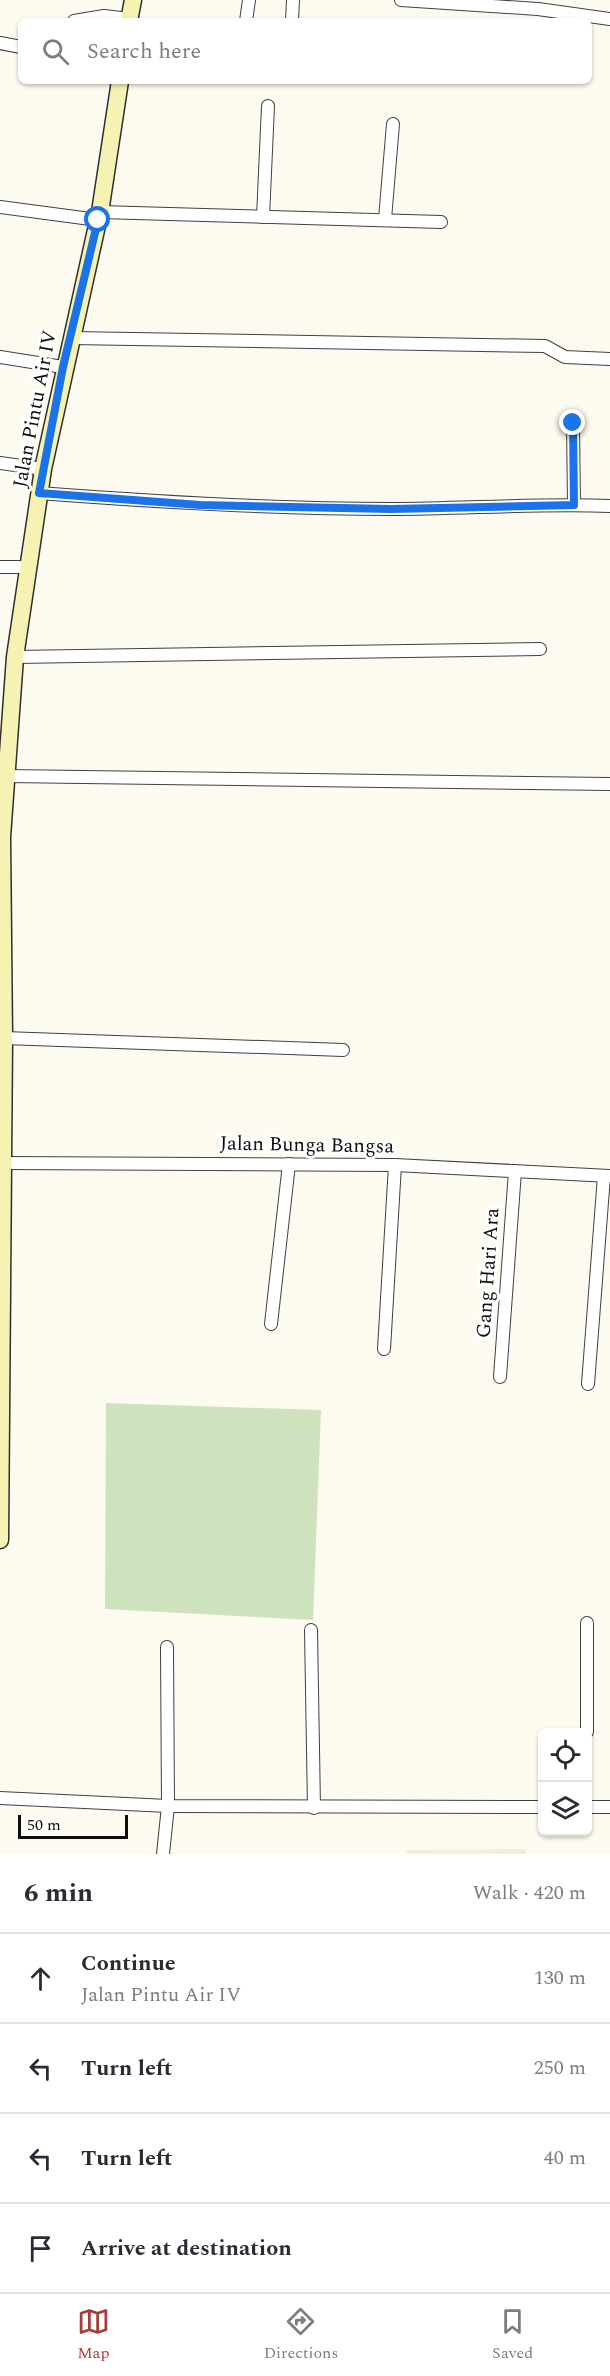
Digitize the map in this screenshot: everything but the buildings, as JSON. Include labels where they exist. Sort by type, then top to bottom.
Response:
[{"type":"main road","points":[[129,18],[133,0]]},
{"type":"main road","name":"Jalan Pintu Air IV","points":[[0,1540],[4,1038],[1,837],[15,657],[43,469],[63,367],[99,216],[120,84]]},
{"type":"street","points":[[246,18],[249,0]]},
{"type":"street","points":[[292,18],[293,0]]},
{"type":"street","points":[[401,0],[538,5],[610,19]]},
{"type":"street","points":[[92,18],[104,16],[116,18]]},
{"type":"street","points":[[0,43],[18,46]]},
{"type":"street","points":[[263,217],[268,106]]},
{"type":"street","points":[[385,219],[393,124]]},
{"type":"street","points":[[0,207],[99,216],[385,219],[441,222]]},
{"type":"street","points":[[71,338],[545,345],[565,357],[610,359]]},
{"type":"street","points":[[0,357],[63,367]]},
{"type":"street","points":[[573,423],[574,505]]},
{"type":"street","points":[[0,463],[43,469]]},
{"type":"street","points":[[39,493],[200,505],[391,509],[610,506]]},
{"type":"street","points":[[0,567],[29,567]]},
{"type":"street","points":[[15,657],[540,649]]},
{"type":"street","points":[[6,776],[610,784]]},
{"type":"street","points":[[4,1038],[343,1050]]},
{"type":"street","points":[[271,1324],[289,1164]]},
{"type":"street","name":"Jalan Bunga Bangsa","points":[[2,1168],[289,1164],[395,1166],[607,1176]]},
{"type":"street","points":[[384,1349],[395,1166]]},
{"type":"street","name":"Gang Hari Ara","points":[[500,1377],[515,1171]]},
{"type":"street","points":[[588,1384],[607,1176]]},
{"type":"street","points":[[586,1623],[587,1728]]},
{"type":"street","points":[[311,1630],[314,1808]]},
{"type":"street","points":[[163,1854],[168,1806],[167,1647]]},
{"type":"street","points":[[0,1798],[168,1806],[538,1807]]},
{"type":"street","points":[[592,1807],[610,1807]]},
{"type":"green space","points":[[106,1403],[321,1410],[313,1620],[105,1609]]},
{"type":"green space","points":[[526,1849],[526,1854],[407,1854],[407,1850]]},
{"type":"route","points":[[98,220],[63,367],[39,493],[200,505],[391,509],[574,505],[573,423]]}]
